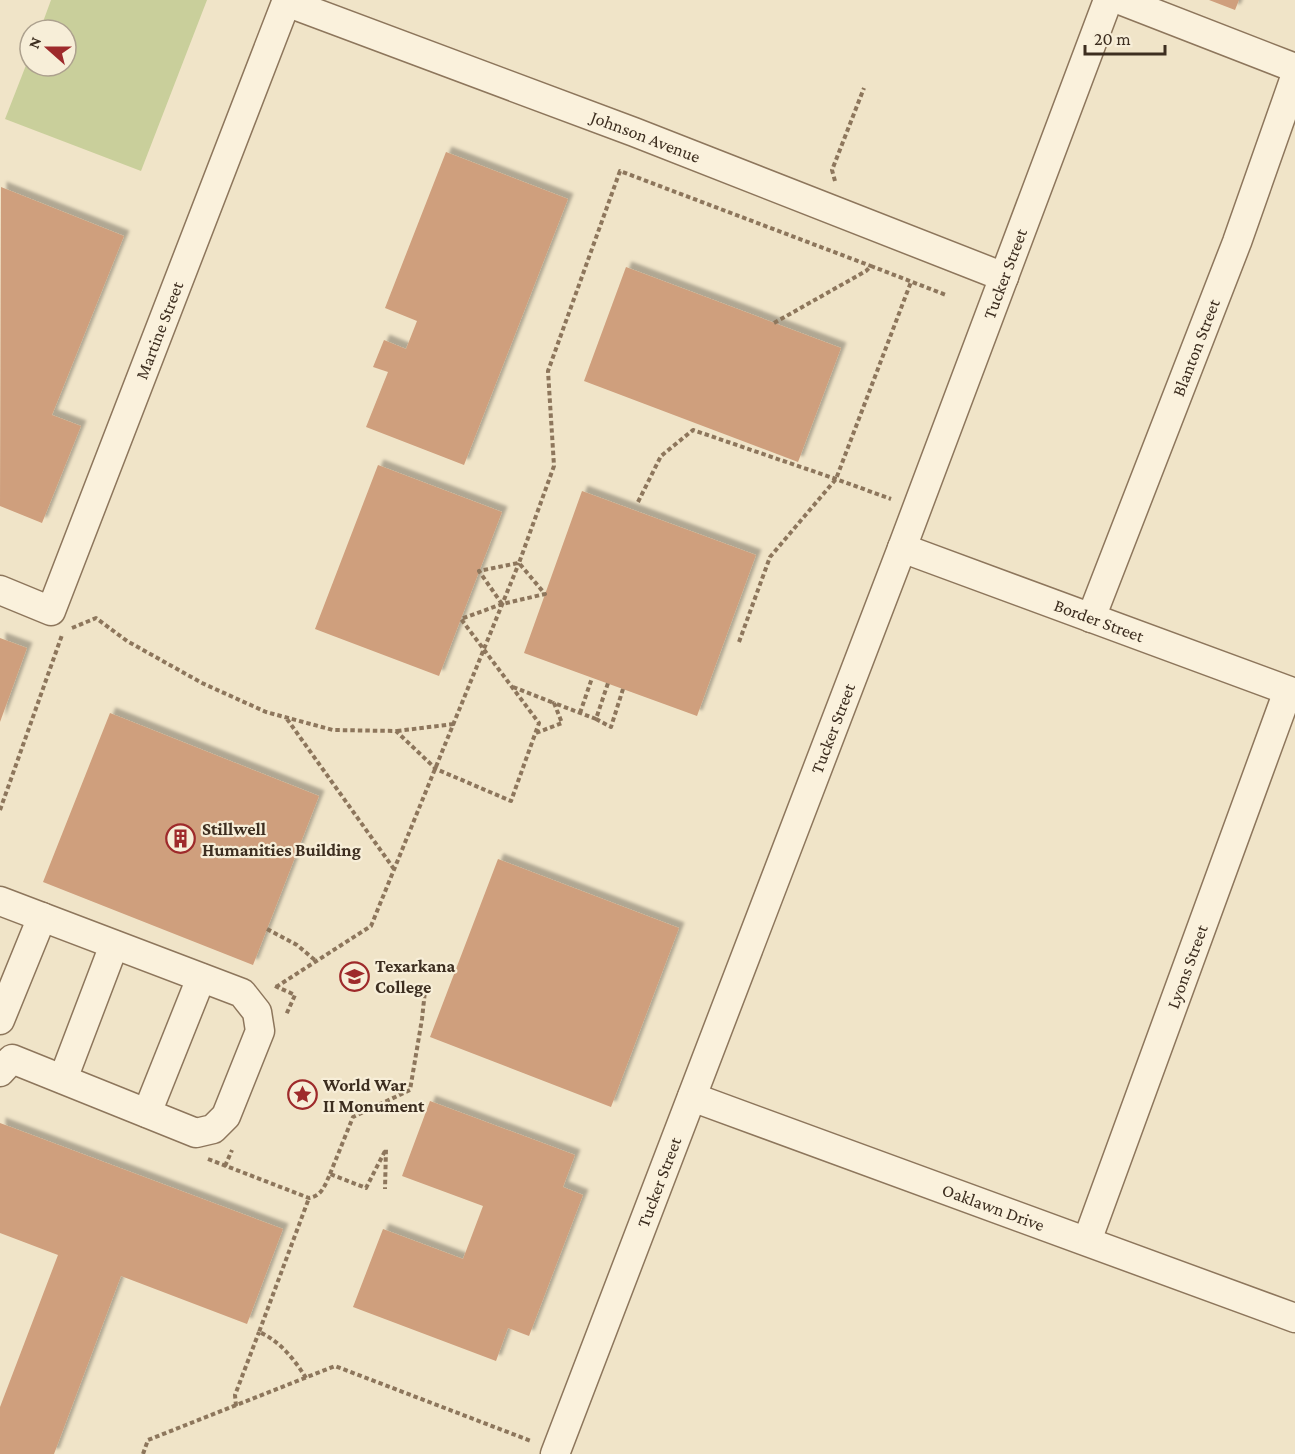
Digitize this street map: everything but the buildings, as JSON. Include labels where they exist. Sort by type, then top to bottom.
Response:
[{"type":"street","name":"Tucker Street","points":[[545,1448],[692,1097],[1108,0]]},
{"type":"street","points":[[1120,0],[1295,68]]},
{"type":"street","name":"Johnson Avenue","points":[[286,1],[634,132],[1004,277]]},
{"type":"street","name":"Martine Street","points":[[0,590],[51,610],[286,1]]},
{"type":"street","name":"Blanton Street","points":[[1091,618],[1237,242],[1295,77]]},
{"type":"street","name":"Border Street","points":[[902,548],[1292,692]]},
{"type":"street","name":"Lyons Street","points":[[1087,1241],[1292,692]]},
{"type":"street","points":[[0,901],[242,993],[257,1012],[260,1031],[226,1116],[213,1129],[196,1133],[63,1079],[4,1058]]},
{"type":"street","points":[[0,1020],[42,918]]},
{"type":"street","points":[[63,1079],[114,945]]},
{"type":"street","points":[[147,1113],[201,978]]},
{"type":"street","name":"Oaklawn Drive","points":[[692,1097],[1295,1318]]},
{"type":"path","points":[[832,170],[864,88]]},
{"type":"path","points":[[276,987],[371,926],[519,563],[554,466],[548,371],[621,171],[946,295]]},
{"type":"path","points":[[774,323],[866,271],[870,266]]},
{"type":"path","points":[[739,642],[770,557],[836,479],[911,282]]},
{"type":"path","points":[[638,502],[661,456],[693,430],[916,509]]},
{"type":"path","points":[[502,604],[479,571],[519,563]]},
{"type":"path","points":[[396,731],[436,769],[511,801],[539,723],[461,619],[502,604],[545,594],[519,563]]},
{"type":"path","points":[[0,810],[63,632],[96,618],[127,641],[202,683],[266,712],[333,730],[396,731],[454,724]]},
{"type":"path","points":[[580,713],[592,678]]},
{"type":"path","points":[[596,719],[608,683]]},
{"type":"path","points":[[512,687],[611,727],[623,689]]},
{"type":"path","points":[[535,734],[562,723],[554,703]]},
{"type":"path","points":[[286,717],[395,869]]},
{"type":"path","points":[[267,929],[297,945],[316,961]]},
{"type":"path","points":[[330,1174],[353,1117],[410,1090],[425,991]]},
{"type":"path","points":[[236,1406],[235,1395],[309,1198]]},
{"type":"path","points":[[259,1332],[276,1342],[306,1378]]},
{"type":"path","points":[[143,1454],[148,1440],[335,1366],[545,1448]]},
{"type":"green space","points":[[51,0],[207,0],[141,171],[5,119],[21,78],[78,78],[78,18],[44,18]]},
{"type":"place","name":"Stillwell Humanities Building","points":[[181,839]]},
{"type":"place","name":"Texarkana College","points":[[354,976]]},
{"type":"place","name":"World War II Monument","points":[[302,1095]]}]
